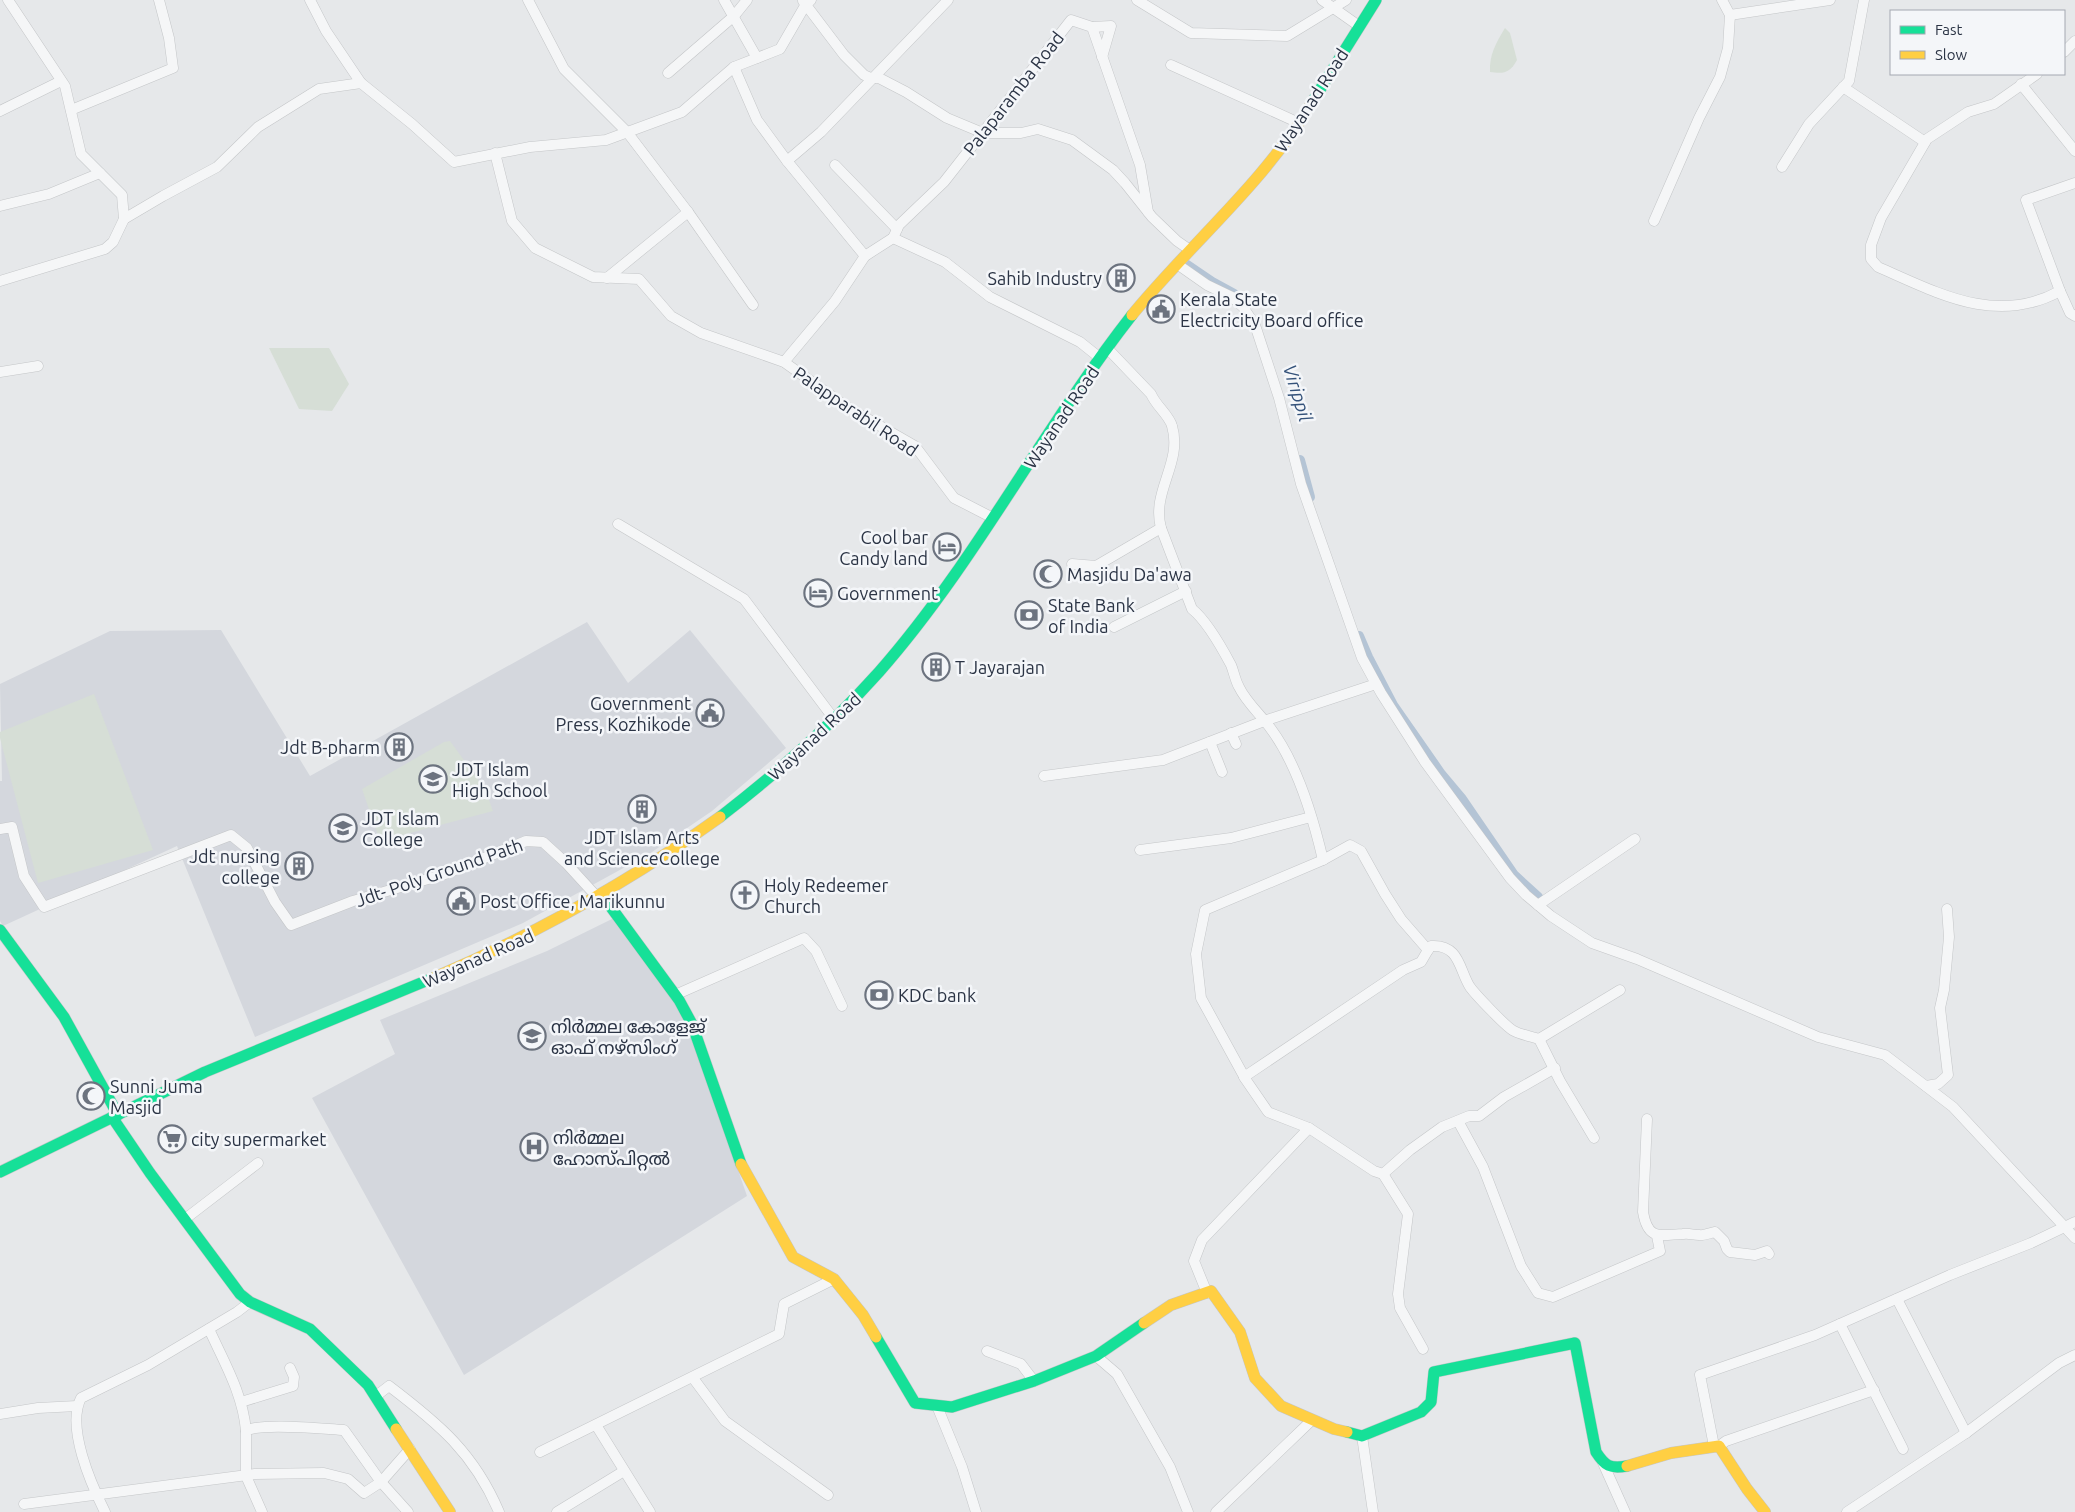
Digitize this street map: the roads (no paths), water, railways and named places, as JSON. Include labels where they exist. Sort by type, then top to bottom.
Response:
[{"type":"main road","name":"Wayanad Road","points":[[0,1172],[228,1062],[387,999],[507,946],[600,896],[651,865],[750,793],[792,759],[859,695],[906,639],[993,518],[1100,358],[1139,306],[1284,146],[1376,0]]},
{"type":"main road","points":[[600,896],[675,995],[692,1024],[740,1161],[783,1241],[793,1257],[834,1279],[863,1315],[915,1403],[952,1407],[1034,1382],[1096,1356],[1172,1305],[1211,1291],[1240,1332],[1255,1378],[1281,1406],[1334,1429],[1362,1436],[1421,1412],[1431,1402],[1434,1372],[1575,1343],[1596,1452],[1603,1463],[1616,1468],[1633,1466],[1670,1453],[1717,1446],[1765,1512]]},
{"type":"main road","points":[[0,930],[64,1017],[115,1116],[150,1173],[240,1294],[250,1302],[310,1329],[368,1385],[450,1512]]},
{"type":"street","points":[[0,281],[105,249],[113,242],[124,219],[122,195],[81,154],[65,86],[8,0]]},
{"type":"street","points":[[71,110],[173,68],[170,38],[159,0]]},
{"type":"street","points":[[310,0],[326,31],[361,83],[412,124],[454,162],[530,148],[606,140],[682,112],[734,67],[780,49],[807,1],[844,55],[864,76],[879,78],[906,92],[947,118],[983,133],[1021,133],[1038,129],[1072,140],[1113,170],[1148,212],[1177,241],[1190,250]]},
{"type":"street","points":[[528,0],[564,69],[627,132],[688,212],[753,305]]},
{"type":"street","points":[[724,0],[756,58]]},
{"type":"street","points":[[668,73],[734,16],[747,0]]},
{"type":"street","points":[[787,161],[821,132],[948,0]]},
{"type":"street","points":[[1137,0],[1191,33],[1287,36],[1346,0]]},
{"type":"street","points":[[1322,0],[1359,26]]},
{"type":"street","points":[[1654,221],[1698,118],[1720,77],[1728,48],[1730,16],[1722,0]]},
{"type":"street","points":[[1730,16],[1830,0]]},
{"type":"street","points":[[1782,168],[1809,124],[1849,81],[1864,0]]},
{"type":"street","name":"Palaparamba Road","points":[[865,256],[895,233],[944,182],[1071,20],[1092,27]]},
{"type":"street","points":[[1102,57],[1111,26],[1092,27],[1102,57],[1140,165],[1148,212]]},
{"type":"street","points":[[2065,51],[2075,41]]},
{"type":"street","points":[[1171,65],[1299,122]]},
{"type":"street","points":[[734,67],[757,120],[787,161],[865,256],[835,301],[784,362]]},
{"type":"street","points":[[2035,75],[1994,104],[1968,112],[1928,138],[1881,218],[1871,245],[1871,259],[1878,267],[1941,295],[1981,306],[2014,307],[2046,299],[2060,291]]},
{"type":"street","points":[[0,111],[61,81]]},
{"type":"street","points":[[124,219],[217,168],[258,127],[320,89],[361,83]]},
{"type":"street","points":[[2021,84],[2075,151]]},
{"type":"street","points":[[1843,87],[1925,142]]},
{"type":"street","name":"Palapparabil Road","points":[[495,154],[512,221],[535,248],[593,278],[639,279],[671,316],[702,333],[784,362],[847,407],[915,446],[954,498],[993,518]]},
{"type":"street","points":[[835,166],[895,233],[945,262],[990,296],[1080,342],[1100,358]]},
{"type":"street","points":[[0,206],[49,194],[100,173]]},
{"type":"street","points":[[2075,183],[2026,200],[2060,291],[2070,313],[2075,316]]},
{"type":"street","points":[[607,278],[688,212]]},
{"type":"street","points":[[1177,264],[1207,285],[1232,297],[1243,307],[1255,325],[1279,398],[1301,484],[1362,658],[1376,684],[1426,762],[1510,878],[1538,905],[1592,943],[1637,959],[1818,1037],[1885,1056],[1954,1107],[2075,1238]]},
{"type":"street","points":[[1107,348],[1150,394],[1155,404],[1169,419],[1172,426],[1174,434],[1171,465],[1158,503],[1158,514],[1178,577],[1186,591],[1192,610],[1201,617],[1230,663],[1239,687],[1271,728],[1293,769],[1311,817],[1323,860]]},
{"type":"street","points":[[0,372],[38,366]]},
{"type":"street","points":[[618,524],[744,599],[834,719]]},
{"type":"street","points":[[1072,564],[1096,566],[1162,528]]},
{"type":"street","points":[[1114,627],[1186,591]]},
{"type":"street","points":[[1044,776],[1163,760],[1264,721],[1376,684]]},
{"type":"street","points":[[1231,734],[1236,744]]},
{"type":"street","points":[[1210,742],[1222,772]]},
{"type":"street","points":[[1140,850],[1231,838],[1311,817]]},
{"type":"street","name":"Jdt- Poly Ground Path","points":[[0,829],[12,827],[24,876],[44,907],[230,835],[247,848],[275,902],[290,925],[353,901],[445,874],[526,841],[543,842],[600,896]]},
{"type":"street","points":[[1538,905],[1635,839]]},
{"type":"street","points":[[1423,1349],[1400,1308],[1398,1294],[1408,1214],[1384,1174],[1374,1171],[1309,1128],[1268,1112],[1244,1077],[1201,998],[1196,954],[1204,910],[1323,860],[1350,845],[1361,851],[1397,913],[1428,950]]},
{"type":"street","points":[[1926,1086],[1938,1084],[1948,1075],[1940,1008],[1944,990],[1949,937],[1947,909]]},
{"type":"street","points":[[675,995],[804,938],[816,951],[842,1006]]},
{"type":"street","points":[[1244,1077],[1403,970],[1421,962],[1431,946],[1437,946],[1450,951],[1457,957],[1470,986],[1498,1017],[1514,1031],[1540,1039],[1594,1138]]},
{"type":"street","points":[[1540,1039],[1620,990]]},
{"type":"street","points":[[1384,1174],[1410,1150],[1442,1128],[1469,1116],[1478,1116],[1504,1097],[1555,1068]]},
{"type":"street","points":[[1647,1119],[1643,1212],[1644,1223],[1648,1230],[1657,1236],[1690,1233],[1699,1235],[1714,1232],[1724,1241],[1730,1252],[1755,1256],[1767,1251],[1769,1254]]},
{"type":"street","points":[[1458,1121],[1483,1167],[1521,1266],[1538,1293],[1553,1297],[1660,1251],[1657,1236]]},
{"type":"street","points":[[1207,1293],[1194,1262],[1202,1240],[1309,1128]]},
{"type":"street","points":[[186,1219],[258,1163]]},
{"type":"street","points":[[1874,1390],[1726,1441],[1717,1446],[1700,1375],[1815,1335],[2066,1228],[2075,1222]]},
{"type":"street","points":[[540,1452],[779,1334],[784,1304],[834,1279]]},
{"type":"street","points":[[1897,1299],[1966,1433]]},
{"type":"street","points":[[105,1512],[96,1495],[84,1463],[79,1437],[77,1406],[81,1398],[148,1365],[250,1302]]},
{"type":"street","points":[[1840,1324],[1903,1450]]},
{"type":"street","points":[[209,1329],[236,1386],[244,1414],[246,1476],[262,1512]]},
{"type":"street","points":[[987,1350],[1021,1364],[1034,1382]]},
{"type":"street","points":[[1847,1512],[1966,1433],[2059,1363],[2075,1355]]},
{"type":"street","points":[[1096,1356],[1117,1374],[1170,1467],[1188,1512]]},
{"type":"street","points":[[240,1402],[293,1386],[294,1377],[290,1368]]},
{"type":"street","points":[[693,1378],[725,1421],[828,1495]]},
{"type":"street","points":[[376,1396],[389,1386],[431,1418],[465,1452],[492,1495],[499,1512]]},
{"type":"street","points":[[0,1414],[38,1408],[77,1406]]},
{"type":"street","points":[[937,1406],[962,1468],[976,1512]]},
{"type":"street","points":[[1216,1512],[1312,1420]]},
{"type":"street","points":[[596,1425],[650,1512]]},
{"type":"street","points":[[246,1432],[250,1429],[270,1427],[344,1430],[381,1482],[408,1512]]},
{"type":"street","points":[[1362,1436],[1373,1512]]},
{"type":"street","points":[[24,1504],[246,1476],[324,1473],[348,1480],[364,1493],[381,1482],[410,1449]]},
{"type":"street","points":[[1603,1463],[1625,1512]]},
{"type":"street","points":[[557,1512],[624,1471]]},
{"type":"waterway","name":"Virippil","points":[[1184,263],[1234,294]]},
{"type":"waterway","name":"Virippil","points":[[1300,460],[1310,497]]},
{"type":"waterway","points":[[1359,636],[1393,705],[1441,774],[1462,799],[1514,875],[1538,897]]},
{"type":"place","name":"Sahib Industry","points":[[1121,278]]},
{"type":"place","name":"Kerala State Electricity Board office","points":[[1161,309]]},
{"type":"place","name":"Cool bar Candy land","points":[[947,547]]},
{"type":"place","name":"Masjidu Da'awa","points":[[1048,574]]},
{"type":"place","name":"Government","points":[[818,593]]},
{"type":"place","name":"State Bank of India","points":[[1029,615]]},
{"type":"place","name":"T Jayarajan","points":[[936,667]]},
{"type":"place","name":"Government Press, Kozhikode","points":[[710,713]]},
{"type":"place","name":"Jdt B-pharm","points":[[399,747]]},
{"type":"place","name":"JDT Islam High School","points":[[433,779]]},
{"type":"place","name":"JDT Islam Arts and ScienceCollege","points":[[642,809]]},
{"type":"place","name":"JDT Islam College","points":[[343,828]]},
{"type":"place","name":"Jdt nursing college","points":[[299,866]]},
{"type":"place","name":"Holy Redeemer Church","points":[[745,895]]},
{"type":"place","name":"Post Office, Marikunnu","points":[[461,901]]},
{"type":"place","name":"KDC bank","points":[[879,995]]},
{"type":"place","name":"നിർമ്മല കോളേജ് ഓഫ് നഴ്സിംഗ്","points":[[532,1036]]},
{"type":"place","name":"Sunni Juma Masjid","points":[[91,1096]]},
{"type":"place","name":"city supermarket","points":[[172,1139]]},
{"type":"place","name":"നിർമ്മല ഹോസ്പിറ്റൽ","points":[[534,1147]]}]
